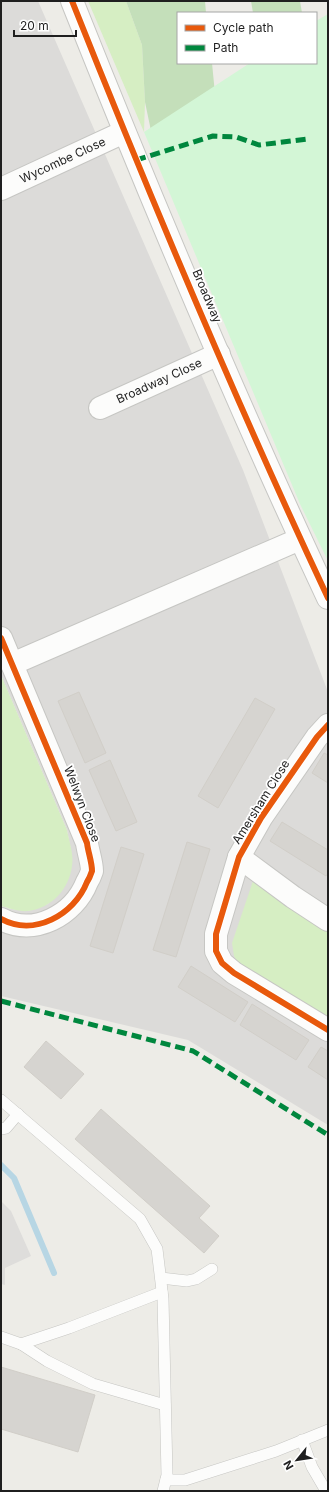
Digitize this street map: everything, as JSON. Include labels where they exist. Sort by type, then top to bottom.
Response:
[{"type":"street","name":"Broadway","points":[[72,1],[124,132],[219,354],[300,539],[328,598]]},
{"type":"street","name":"Wycombe Close","points":[[1,189],[124,132]]},
{"type":"street","name":"Broadway Close","points":[[100,408],[219,354]]},
{"type":"street","points":[[12,664],[300,539]]},
{"type":"street","name":"Welwyn Close","points":[[1,638],[87,843],[92,871],[83,893],[66,911],[46,923],[25,926],[9,924],[1,919]]},
{"type":"street","name":"Amersham Close","points":[[328,725],[316,737],[269,806],[239,857],[216,934],[216,951],[222,963],[234,973],[328,1030]]},
{"type":"street","name":"Amersham Close","points":[[239,857],[293,897],[328,920]]},
{"type":"lane","points":[[1,1100],[140,1220],[157,1249],[162,1292],[165,1405],[166,1480],[163,1491]]},
{"type":"lane","points":[[1,1129],[6,1128],[18,1114]]},
{"type":"lane","points":[[161,1278],[187,1281],[196,1279],[212,1269]]},
{"type":"lane","points":[[21,1344],[69,1328],[162,1292]]},
{"type":"lane","points":[[1,1337],[21,1344],[47,1361],[93,1384],[165,1405]]},
{"type":"lane","points":[[166,1480],[185,1480],[276,1450],[328,1430]]},
{"type":"lane","points":[[302,1440],[312,1467],[326,1491]]},
{"type":"shaded area","points":[[1,1],[38,1],[243,470],[328,692],[328,1125],[188,1040],[1,996],[1,906],[28,911],[48,904],[72,865],[67,830],[1,675]]},
{"type":"shaded area","points":[[1,1201],[11,1211],[31,1256],[5,1268],[5,1285],[1,1284]]},
{"type":"green space","points":[[88,1],[126,1],[142,45],[145,102],[144,132]]},
{"type":"green space","points":[[126,1],[205,1],[206,12],[177,12],[177,64],[212,64],[216,104],[156,155],[145,102],[142,45]]},
{"type":"green space","points":[[251,1],[300,1],[302,12],[253,12]]},
{"type":"green space","points":[[328,14],[328,561],[300,504],[144,132],[248,64],[317,64],[317,20]]},
{"type":"green space","points":[[1,675],[67,830],[72,852],[72,866],[63,890],[52,902],[37,909],[28,911],[1,906]]},
{"type":"green space","points":[[253,881],[328,929],[328,1021],[238,964],[234,956],[232,943]]},
{"type":"building","points":[[79,692],[106,753],[85,763],[58,701]]},
{"type":"building","points":[[255,698],[275,709],[218,808],[198,796]]},
{"type":"building","points":[[324,753],[328,755],[328,783],[312,773]]},
{"type":"building","points":[[110,760],[137,822],[116,831],[89,770]]},
{"type":"building","points":[[282,822],[328,850],[328,873],[326,876],[270,841]]},
{"type":"building","points":[[187,842],[210,849],[176,957],[153,950]]},
{"type":"building","points":[[121,847],[144,854],[113,953],[90,946]]},
{"type":"building","points":[[191,966],[248,1002],[235,1022],[178,987]]},
{"type":"building","points":[[252,1004],[309,1040],[296,1060],[240,1025]]},
{"type":"building","points":[[46,1041],[84,1074],[61,1099],[24,1067]]},
{"type":"building","points":[[321,1047],[328,1051],[328,1080],[308,1067]]},
{"type":"building","points":[[101,1109],[210,1206],[199,1218],[219,1236],[204,1253],[75,1139]]},
{"type":"building","points":[[1,1367],[95,1395],[78,1452],[1,1429]]},
{"type":"waterway","points":[[1,1165],[14,1178],[54,1273]]},
{"type":"marked path","points":[[136,160],[213,136],[236,137],[259,145],[307,139]]},
{"type":"marked path","points":[[1,1001],[193,1051],[328,1135]]},
{"type":"cycle path","points":[[72,1],[133,152],[228,376],[260,450],[328,598]]},
{"type":"cycle path","points":[[1,638],[87,843],[92,871],[81,894],[73,904],[52,920],[39,924],[27,925],[14,924],[1,919]]},
{"type":"cycle path","points":[[328,725],[317,737],[261,818],[239,857],[216,934],[216,951],[222,963],[234,973],[328,1030]]}]
